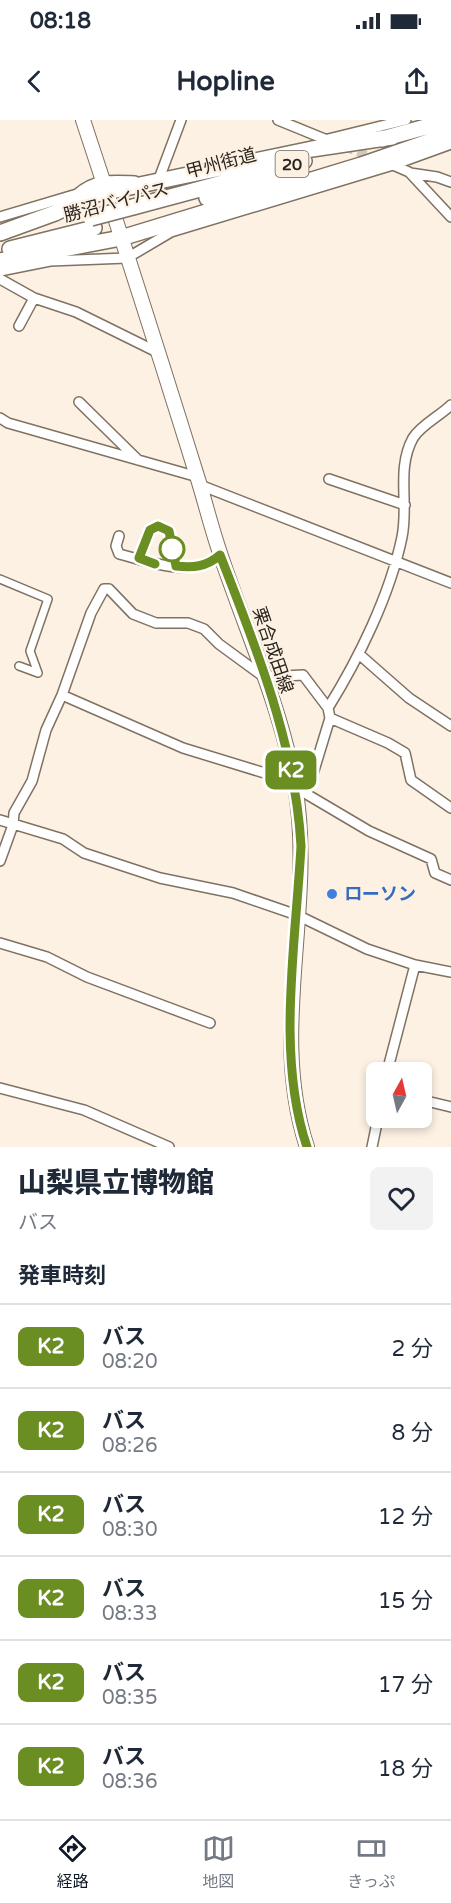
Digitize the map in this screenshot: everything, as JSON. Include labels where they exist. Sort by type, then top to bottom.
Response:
[{"type":"highway","name":"甲州街道","points":[[134,212],[451,120]]},
{"type":"highway","points":[[0,261],[121,238],[361,165],[451,134]]},
{"type":"highway","name":"勝沼バイパス","points":[[0,252],[134,212],[451,134]]},
{"type":"highway","points":[[0,233],[55,213],[92,195],[104,186],[392,137]]},
{"type":"highway","name":"20","points":[[0,241],[93,223]]},
{"type":"main road","name":"栗合成田線","points":[[83,120],[199,481],[220,555],[264,677],[297,788],[301,846],[290,1029],[291,1068],[296,1105],[307,1147]]},
{"type":"street","points":[[159,176],[181,120]]},
{"type":"street","points":[[281,120],[327,140]]},
{"type":"street","points":[[0,217],[76,194],[86,186],[104,186],[135,181],[327,140],[406,120]]},
{"type":"street","points":[[0,271],[50,261],[127,258],[171,232],[393,165],[451,144]]},
{"type":"street","points":[[393,165],[409,172],[437,177],[451,183]]},
{"type":"street","points":[[409,172],[451,217]]},
{"type":"street","points":[[0,279],[34,298],[76,312],[157,352]]},
{"type":"street","points":[[19,326],[34,298]]},
{"type":"street","points":[[79,402],[139,462]]},
{"type":"street","points":[[297,788],[312,777],[329,713],[360,655],[395,560],[402,536],[405,505],[402,470],[412,440],[451,405]]},
{"type":"street","points":[[0,418],[8,423],[199,481],[451,583]]},
{"type":"street","points":[[329,478],[405,505]]},
{"type":"street","points":[[139,558],[150,530],[158,526],[169,531],[176,566]]},
{"type":"street","points":[[119,536],[116,546],[119,554],[155,564],[192,568],[210,564],[220,555]]},
{"type":"street","points":[[0,579],[48,599],[30,651],[38,673],[20,666]]},
{"type":"street","points":[[0,861],[13,825],[14,813],[32,781],[46,730],[62,695],[92,613],[104,589],[109,589],[133,614],[156,623],[188,623],[204,629],[219,644],[264,677],[303,675],[329,713],[405,753],[411,780],[451,808]]},
{"type":"street","points":[[360,655],[409,698],[451,726]]},
{"type":"street","points":[[62,695],[183,748],[297,788],[369,831],[431,859],[435,873],[451,880]]},
{"type":"street","points":[[0,820],[63,839],[84,853],[160,878],[233,893],[297,915],[367,949],[415,965],[451,972]]},
{"type":"street","points":[[0,943],[47,957],[87,977],[210,1023]]},
{"type":"street","points":[[390,1062],[415,965]]},
{"type":"street","points":[[0,1088],[84,1110],[165,1146]]},
{"type":"street","points":[[432,1102],[451,1107]]},
{"type":"street","points":[[372,1147],[376,1128]]},
{"type":"tunnel","points":[[345,147],[377,159]]},
{"type":"bus line","name":"K2","points":[[155,564],[139,558],[150,530],[158,526],[165,527],[169,531],[176,566],[192,568],[210,564],[220,555],[264,677],[292,771],[300,816],[301,846],[290,1029],[291,1068],[296,1105],[307,1147]]},
{"type":"place","name":"ローソン","points":[[332,894]]}]
